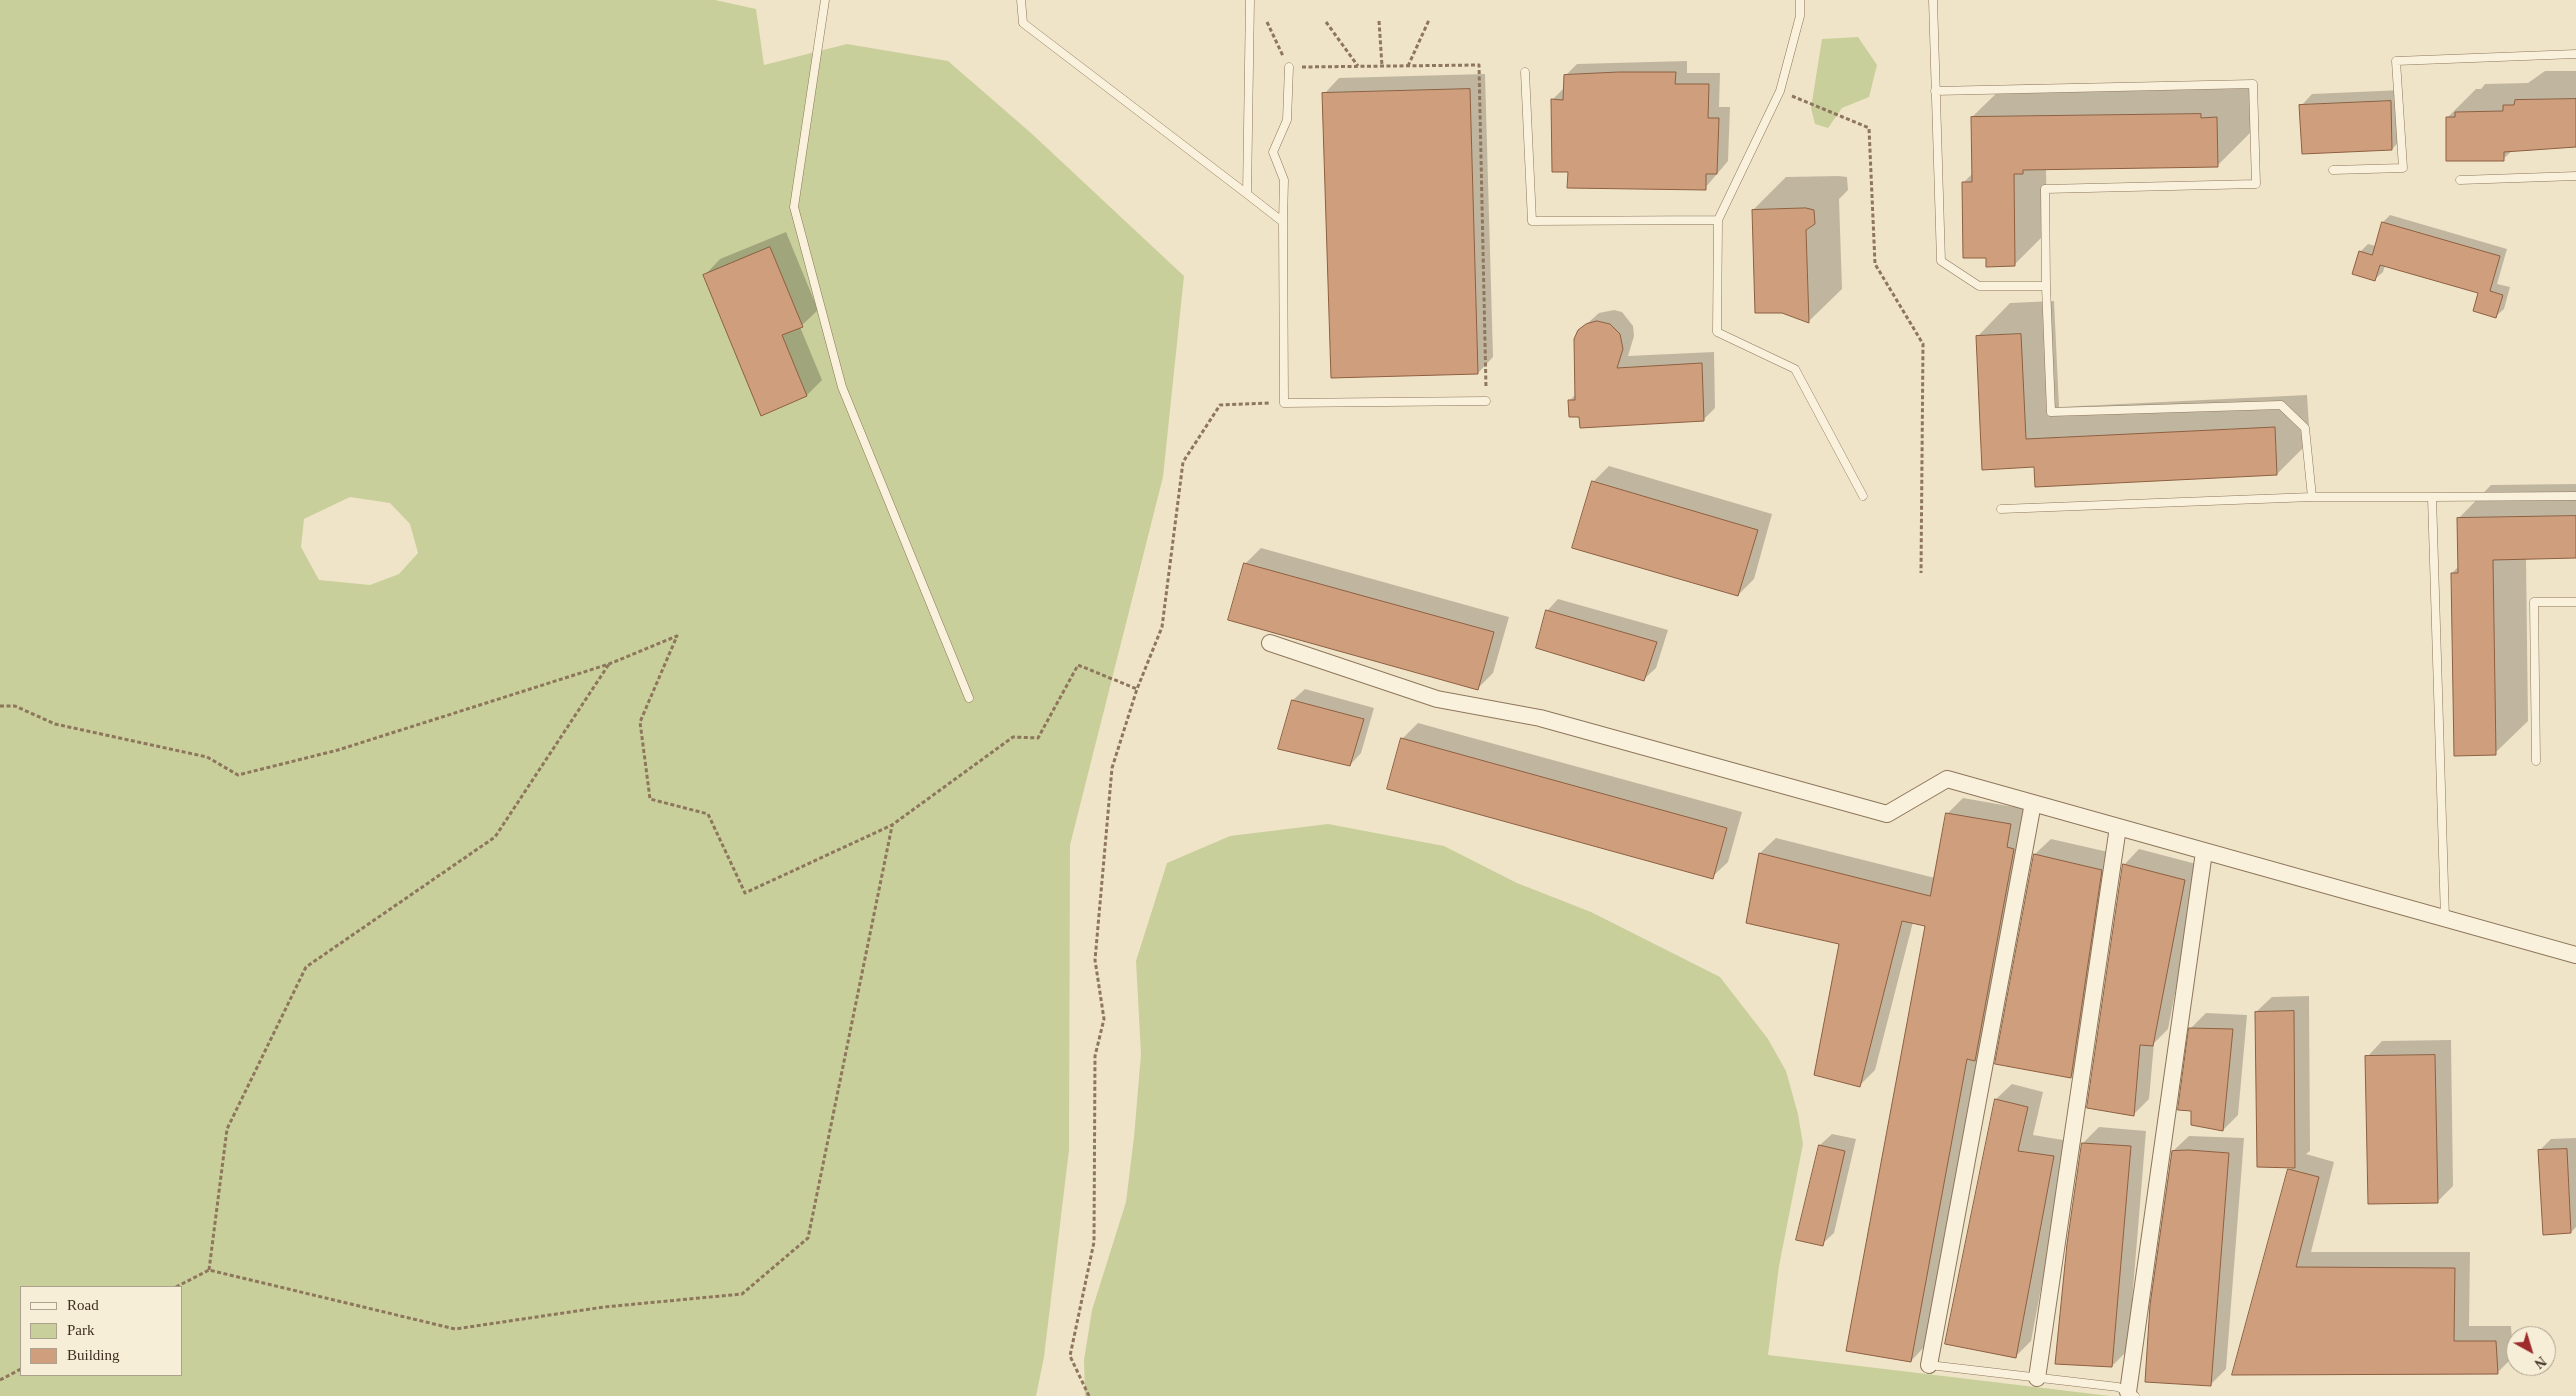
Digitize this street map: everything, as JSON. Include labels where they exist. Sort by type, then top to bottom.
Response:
[{"type":"street","points":[[1270,643],[1437,700],[1540,718],[1887,814],[1947,779],[2445,920],[2576,955]]},
{"type":"street","points":[[1929,1365],[2033,803]]},
{"type":"street","points":[[2037,1378],[2118,827]]},
{"type":"street","points":[[2131,1394],[2204,852]]},
{"type":"lane","points":[[825,0],[794,207],[842,387],[969,698]]},
{"type":"lane","points":[[1021,0],[1023,23],[1282,222]]},
{"type":"lane","points":[[1247,194],[1250,0]]},
{"type":"lane","points":[[1800,0],[1800,16],[1780,91],[1718,220],[1717,332],[1795,369],[1862,496]]},
{"type":"lane","points":[[1933,0],[1941,262],[1978,286],[2046,286]]},
{"type":"lane","points":[[2333,170],[2403,168],[2396,61],[2576,54]]},
{"type":"lane","points":[[1289,68],[1287,120],[1274,152],[1284,180],[1282,222],[1284,403],[1486,401]]},
{"type":"lane","points":[[1525,72],[1532,221],[1718,220]]},
{"type":"lane","points":[[1935,91],[2253,84],[2256,184],[2045,189],[2046,286],[2051,412],[2281,404],[2305,428],[2312,497]]},
{"type":"lane","points":[[2460,180],[2576,176]]},
{"type":"lane","points":[[2001,508],[2312,497],[2576,496]]},
{"type":"lane","points":[[2432,497],[2445,920]]},
{"type":"lane","points":[[2536,761],[2534,602],[2576,602]]},
{"type":"lane","points":[[1929,1365],[2118,1388],[2131,1394]]},
{"type":"path","points":[[1408,66],[1428,20]]},
{"type":"path","points":[[1379,21],[1382,66]]},
{"type":"path","points":[[1267,22],[1289,68],[1479,65],[1486,401]]},
{"type":"path","points":[[1326,22],[1358,66]]},
{"type":"path","points":[[1780,91],[1870,128],[1875,264],[1924,344],[1922,573]]},
{"type":"path","points":[[1089,1396],[1070,1356],[1094,1242],[1094,1056],[1104,1019],[1095,960],[1112,768],[1138,689],[1162,627],[1183,462],[1220,405],[1284,403]]},
{"type":"path","points":[[0,706],[15,706],[55,724],[207,757],[238,775],[338,750],[609,664],[677,636],[640,722],[650,799],[708,814],[745,893],[892,825],[1013,737],[1038,738],[1078,665],[1138,689]]},
{"type":"path","points":[[209,1270],[227,1129],[306,967],[495,837],[609,664]]},
{"type":"path","points":[[178,1286],[209,1270],[455,1329],[604,1307],[742,1294],[808,1238],[892,825]]},
{"type":"path","points":[[0,1380],[20,1370]]},
{"type":"green space","points":[[0,0],[715,0],[756,9],[764,65],[847,44],[948,61],[1031,133],[1184,276],[1163,477],[1070,845],[1069,1150],[1044,1357],[1036,1396],[0,1396]],"holes":[[[350,497],[390,503],[410,524],[418,553],[399,574],[370,585],[319,580],[301,547],[304,519]]]},
{"type":"green space","points":[[1858,37],[1877,65],[1869,97],[1842,108],[1828,128],[1815,124],[1811,108],[1822,39]]},
{"type":"green space","points":[[1328,824],[1444,846],[1517,883],[1591,912],[1720,977],[1768,1039],[1786,1071],[1798,1114],[1803,1144],[1779,1266],[1768,1355],[2110,1396],[1085,1396],[1084,1360],[1092,1310],[1126,1202],[1134,1137],[1141,1054],[1136,961],[1167,863],[1230,836]]},
{"type":"building","points":[[1619,72],[1676,72],[1675,84],[1709,84],[1708,118],[1719,118],[1717,174],[1706,174],[1706,190],[1567,188],[1568,172],[1552,172],[1551,99],[1563,100],[1564,75]]},
{"type":"building","points":[[1470,89],[1478,374],[1331,378],[1322,93]]},
{"type":"building","points":[[2576,99],[2576,147],[2504,152],[2504,161],[2446,161],[2446,117],[2455,117],[2455,112],[2503,111],[2503,105],[2514,105],[2515,100]]},
{"type":"building","points":[[2391,101],[2392,150],[2302,154],[2299,105]]},
{"type":"building","points":[[2201,114],[2201,118],[2217,117],[2218,167],[2023,170],[2023,174],[2014,174],[2015,266],[1986,267],[1986,258],[1963,258],[1962,182],[1972,182],[1971,117]]},
{"type":"building","points":[[1806,208],[1814,210],[1815,224],[1806,230],[1809,323],[1782,313],[1755,313],[1752,210]]},
{"type":"building","points":[[2382,222],[2500,256],[2490,291],[2503,295],[2496,318],[2473,311],[2478,293],[2380,265],[2375,281],[2352,274],[2359,251],[2372,255]]},
{"type":"building","points":[[770,247],[803,327],[782,335],[807,396],[761,416],[703,275]]},
{"type":"building","points":[[1597,321],[1610,324],[1620,334],[1623,349],[1617,368],[1702,363],[1704,421],[1580,428],[1579,417],[1569,417],[1568,400],[1575,400],[1574,339],[1578,330],[1586,324]]},
{"type":"building","points":[[2021,334],[2026,439],[2275,427],[2277,475],[2035,487],[2034,467],[1982,470],[1976,336]]},
{"type":"building","points":[[1592,481],[1758,530],[1738,596],[1572,548]]},
{"type":"building","points":[[2576,516],[2576,558],[2493,560],[2496,755],[2454,756],[2451,573],[2458,573],[2457,518]]},
{"type":"building","points":[[1244,563],[1494,632],[1478,690],[1228,620]]},
{"type":"building","points":[[1546,610],[1657,642],[1644,681],[1536,648]]},
{"type":"building","points":[[1292,700],[1364,719],[1350,766],[1278,749]]},
{"type":"building","points":[[1401,738],[1727,828],[1713,879],[1387,789]]},
{"type":"building","points":[[1946,813],[2011,824],[2007,847],[2014,849],[1975,1061],[1967,1059],[1911,1362],[1846,1351],[1925,926],[1902,921],[1860,1087],[1814,1075],[1839,944],[1746,923],[1759,853],[1930,896]]},
{"type":"building","points":[[2034,854],[2102,870],[2071,1078],[1995,1064]]},
{"type":"building","points":[[2123,864],[2185,880],[2153,1046],[2140,1045],[2134,1116],[2087,1108]]},
{"type":"building","points":[[2294,1011],[2295,1168],[2257,1167],[2255,1012]]},
{"type":"building","points":[[2189,1028],[2233,1029],[2223,1131],[2191,1125],[2191,1111],[2178,1110]]},
{"type":"building","points":[[2435,1055],[2438,1203],[2368,1204],[2365,1056]]},
{"type":"building","points":[[1995,1099],[2028,1107],[2018,1151],[2054,1156],[2016,1358],[1945,1344]]},
{"type":"building","points":[[2082,1143],[2131,1146],[2112,1367],[2055,1364],[2067,1244]]},
{"type":"building","points":[[1819,1145],[1845,1151],[1823,1246],[1796,1240]]},
{"type":"building","points":[[2567,1149],[2571,1233],[2543,1235],[2538,1150]]},
{"type":"building","points":[[2189,1150],[2229,1153],[2211,1386],[2145,1382],[2150,1305],[2172,1151]]},
{"type":"building","points":[[2288,1169],[2319,1177],[2296,1267],[2455,1268],[2454,1341],[2496,1341],[2498,1374],[2232,1375]]}]
